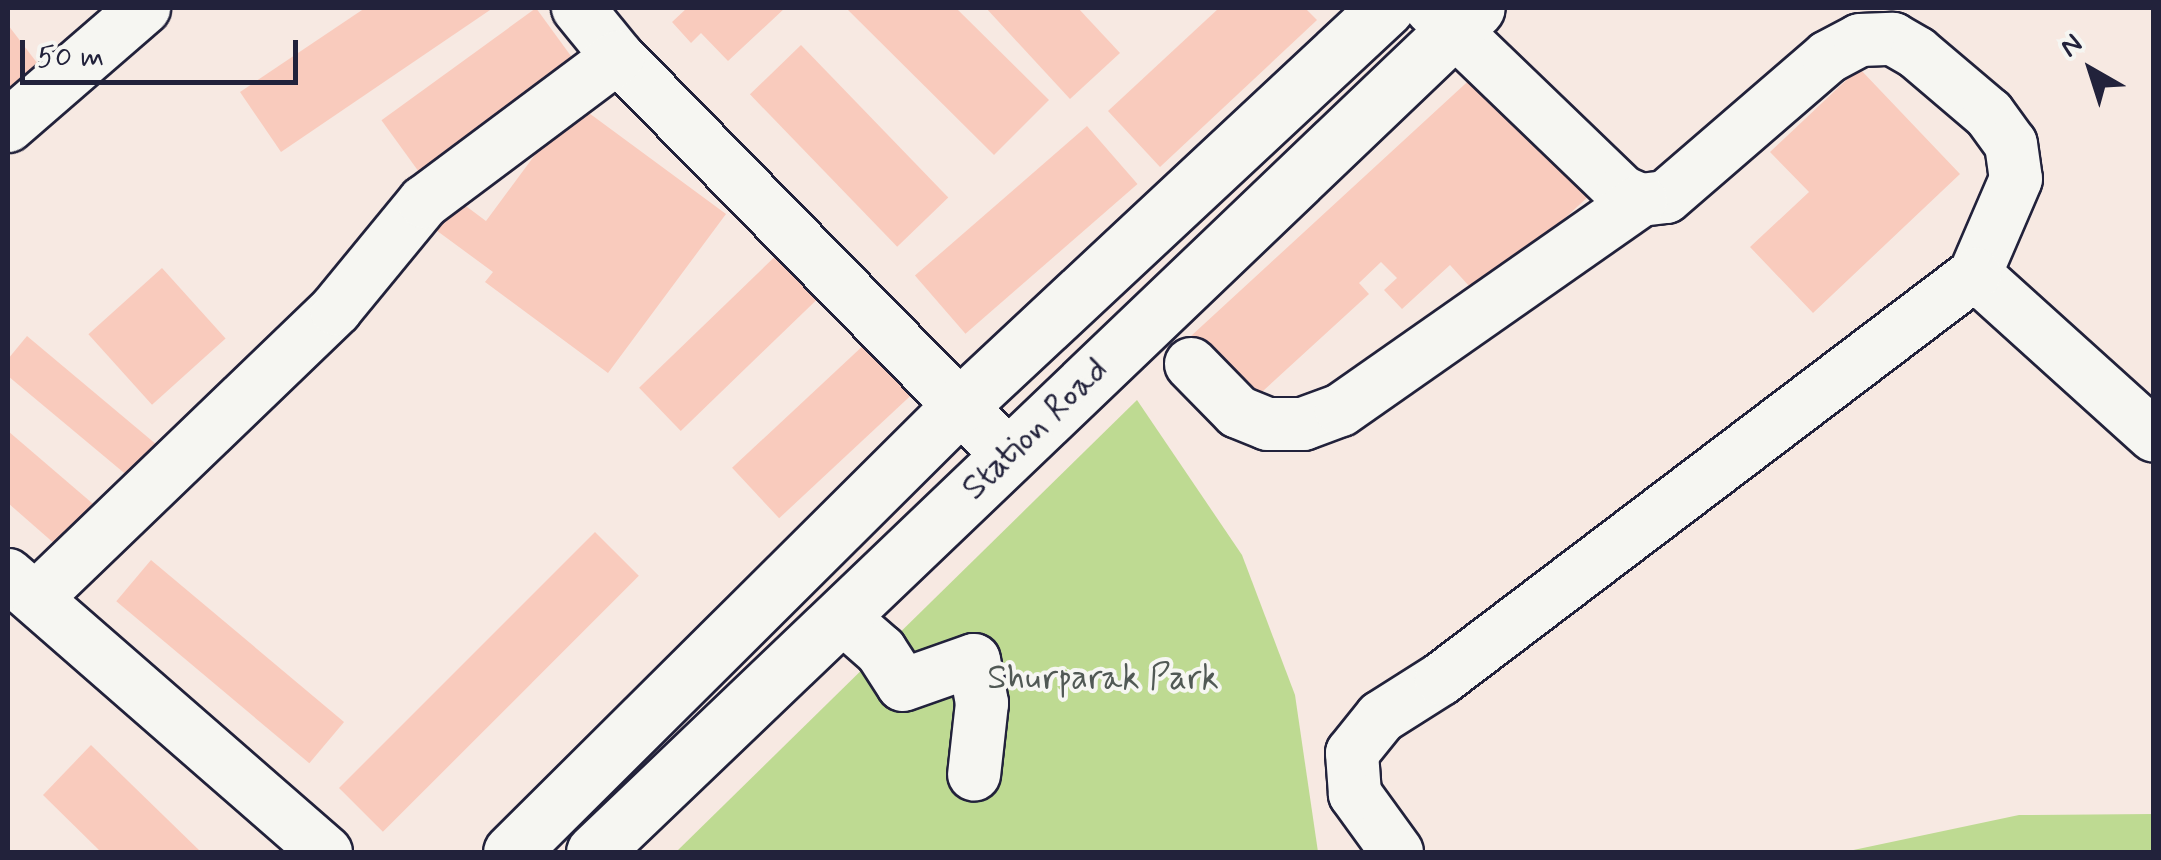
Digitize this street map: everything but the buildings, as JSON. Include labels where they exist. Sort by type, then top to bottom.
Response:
[{"type":"main road","name":"Station Road","points":[[510,852],[758,611],[962,403],[1386,8]]},
{"type":"main road","name":"Station Road","points":[[594,852],[1118,350],[1454,15]]},
{"type":"main road","points":[[1072,304],[1118,350]]},
{"type":"main road","points":[[758,611],[798,657]]},
{"type":"street","points":[[578,8],[618,57],[962,403],[1008,455]]},
{"type":"street","points":[[8,126],[137,9]]},
{"type":"street","points":[[1454,15],[1622,192],[1641,200]]},
{"type":"street","points":[[1191,364],[1238,412],[1268,424],[1304,424],[1328,415],[1641,200],[1666,196],[1828,57],[1860,40],[1893,39],[1989,114],[2011,144],[2016,179],[1974,274],[1441,679],[1382,716],[1352,753],[1354,794],[1397,852]]},
{"type":"street","points":[[326,852],[22,586],[336,308],[424,202],[618,57]]},
{"type":"street","points":[[1974,274],[2154,436]]},
{"type":"street","points":[[841,616],[881,651],[903,685],[974,660],[982,703],[974,776]]},
{"type":"green space","name":"Shurparak Park","points":[[1137,400],[1242,555],[1295,695],[1318,852],[676,852]]},
{"type":"green space","points":[[2153,814],[2153,852],[1844,852],[2019,815]]}]
